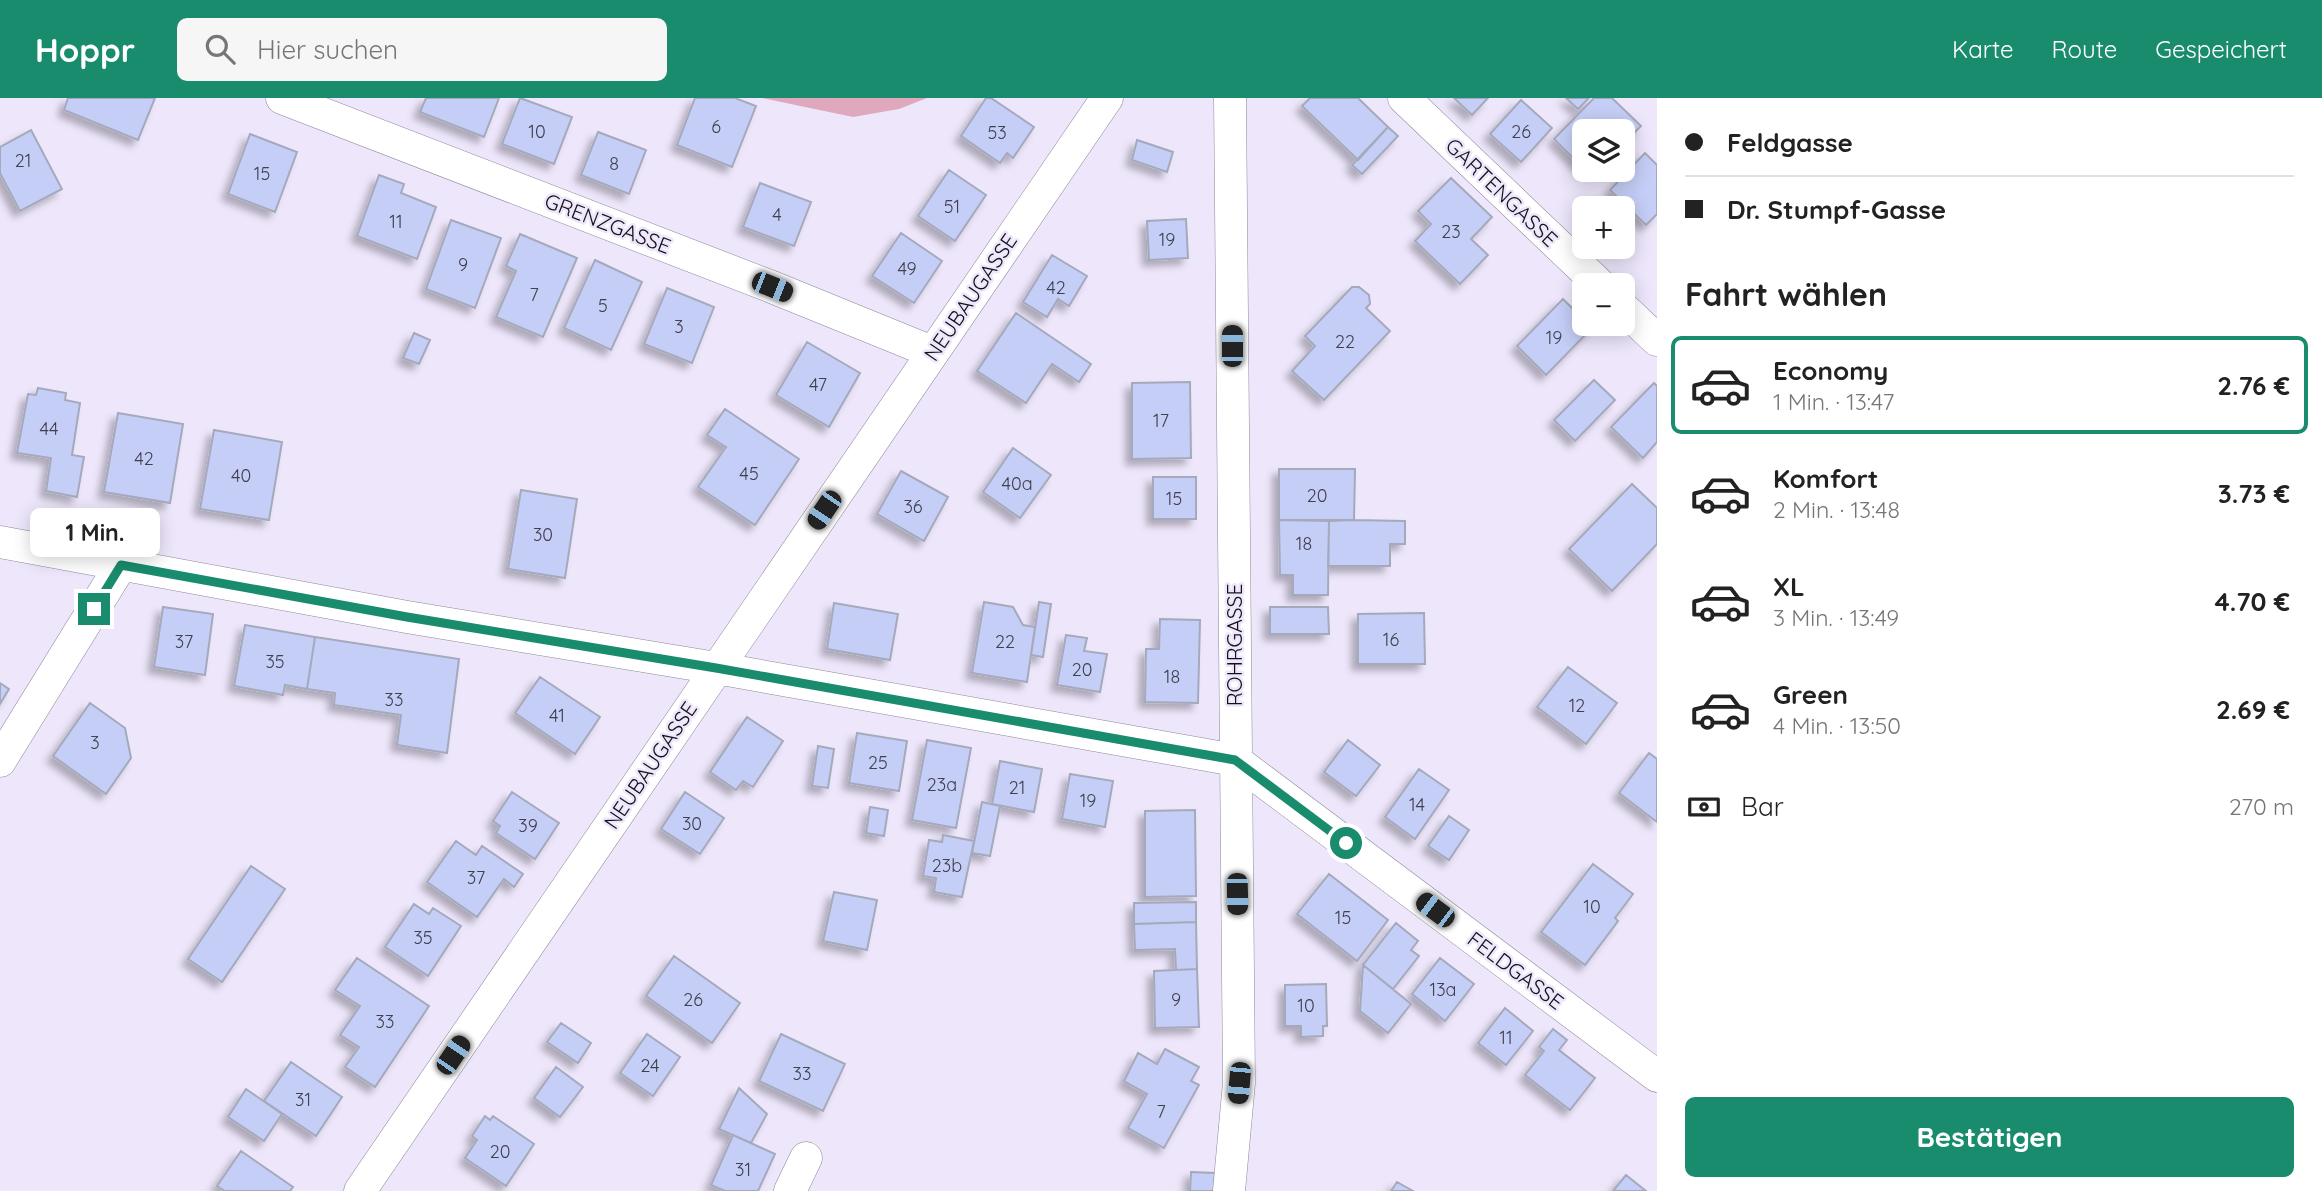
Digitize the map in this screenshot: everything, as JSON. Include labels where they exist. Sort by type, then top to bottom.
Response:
[{"type":"street","name":"GRENZGASSE","points":[[282,98],[760,282],[932,352]]},
{"type":"street","name":"NEUBAUGASSE","points":[[360,1191],[1107,98]]},
{"type":"street","name":"ROHRGASSE","points":[[1229,1191],[1239,1083],[1230,98]]},
{"type":"street","name":"GARTENGASSE","points":[[1404,98],[1587,273]]},
{"type":"street","points":[[1635,319],[1657,340]]},
{"type":"street","name":"FELDGASSE","points":[[0,542],[407,617],[716,668],[1235,760],[1657,1076]]},
{"type":"street","points":[[0,761],[121,565]]},
{"type":"street","points":[[789,1191],[806,1158]]},
{"type":"shaded area","points":[[762,98],[927,98],[899,109],[853,117]]},
{"type":"building","points":[[68,98],[155,98],[138,140],[64,110]]},
{"type":"building","points":[[426,98],[499,98],[484,137],[420,112]]},
{"type":"building","points":[[520,98],[572,117],[554,164],[502,144]]},
{"type":"building","points":[[695,98],[735,98],[756,106],[732,167],[677,145]]},
{"type":"building","points":[[986,98],[991,98],[1034,127],[1013,158],[1007,153],[1000,163],[961,136]]},
{"type":"building","points":[[1310,98],[1358,98],[1388,127],[1358,160],[1302,106]]},
{"type":"building","points":[[1454,98],[1488,98],[1472,115]]},
{"type":"building","points":[[1566,98],[1589,98],[1578,109]]},
{"type":"building","points":[[1594,98],[1612,98],[1634,119],[1574,119]]},
{"type":"building","points":[[1521,100],[1552,128],[1521,162],[1490,134]]},
{"type":"building","points":[[1635,120],[1641,126],[1635,132]]},
{"type":"building","points":[[1572,121],[1572,157],[1554,139]]},
{"type":"building","points":[[1388,127],[1398,136],[1362,174],[1352,165]]},
{"type":"building","points":[[31,130],[62,189],[20,211],[0,173],[0,147]]},
{"type":"building","points":[[598,132],[646,150],[629,194],[581,175]]},
{"type":"building","points":[[250,134],[297,152],[275,212],[228,194]]},
{"type":"building","points":[[1137,140],[1173,152],[1167,172],[1132,160]]},
{"type":"building","points":[[1645,153],[1657,165],[1657,214],[1646,225],[1635,214],[1635,196],[1616,196],[1610,190],[1618,182],[1635,182],[1635,164]]},
{"type":"building","points":[[949,170],[986,195],[955,241],[918,216]]},
{"type":"building","points":[[379,175],[404,184],[401,193],[436,207],[417,259],[357,236]]},
{"type":"building","points":[[1451,178],[1492,217],[1471,239],[1488,255],[1460,284],[1415,241],[1431,224],[1418,211]]},
{"type":"building","points":[[760,183],[811,202],[794,246],[743,227]]},
{"type":"building","points":[[1186,219],[1188,258],[1149,260],[1147,221]]},
{"type":"building","points":[[451,220],[501,238],[475,308],[426,289]]},
{"type":"building","points":[[901,233],[942,261],[914,303],[872,276]]},
{"type":"building","points":[[520,234],[577,258],[543,337],[496,317],[516,271],[506,266]]},
{"type":"building","points":[[1052,255],[1087,276],[1069,306],[1058,299],[1047,317],[1023,302]]},
{"type":"building","points":[[595,260],[642,282],[611,350],[564,328]]},
{"type":"building","points":[[1352,287],[1359,287],[1369,295],[1370,304],[1366,308],[1390,331],[1324,400],[1292,371],[1315,346],[1305,336]]},
{"type":"building","points":[[667,288],[714,307],[692,363],[644,344]]},
{"type":"building","points":[[1563,299],[1572,308],[1572,336],[1584,336],[1546,375],[1517,346]]},
{"type":"building","points":[[1016,313],[1091,364],[1079,382],[1052,364],[1026,403],[977,371]]},
{"type":"building","points":[[414,333],[430,340],[419,364],[403,358]]},
{"type":"building","points":[[807,342],[860,373],[829,427],[776,395]]},
{"type":"building","points":[[1594,380],[1615,400],[1575,441],[1554,420]]},
{"type":"building","points":[[1190,382],[1191,458],[1132,459],[1132,383]]},
{"type":"building","points":[[1654,383],[1657,386],[1657,442],[1643,458],[1611,427]]},
{"type":"building","points":[[38,388],[66,393],[65,400],[80,403],[72,455],[84,457],[77,497],[46,491],[51,458],[17,453],[28,394],[36,395]]},
{"type":"building","points":[[725,409],[799,459],[755,525],[698,487],[726,447],[707,435]]},
{"type":"building","points":[[118,413],[183,424],[170,503],[104,492]]},
{"type":"building","points":[[214,430],[282,442],[269,520],[200,509]]},
{"type":"building","points":[[1013,448],[1051,475],[1020,518],[983,492]]},
{"type":"building","points":[[1279,469],[1355,469],[1354,520],[1279,520]]},
{"type":"building","points":[[901,471],[948,497],[924,541],[877,514]]},
{"type":"building","points":[[1153,477],[1196,477],[1196,519],[1153,519]]},
{"type":"building","points":[[1632,484],[1657,508],[1657,544],[1612,591],[1569,549]]},
{"type":"building","points":[[521,490],[577,499],[565,578],[508,569]]},
{"type":"building","points":[[1279,520],[1329,521],[1328,595],[1293,595],[1293,575],[1280,575]]},
{"type":"building","points":[[1329,521],[1405,521],[1405,544],[1390,544],[1390,566],[1328,566]]},
{"type":"building","points":[[984,602],[1013,607],[1023,625],[1035,627],[1027,682],[972,673]]},
{"type":"building","points":[[1039,602],[1051,604],[1043,657],[1031,655]]},
{"type":"building","points":[[834,603],[898,614],[890,660],[827,649]]},
{"type":"building","points":[[163,607],[213,614],[205,675],[154,667]]},
{"type":"building","points":[[1270,607],[1328,607],[1329,634],[1270,634]]},
{"type":"building","points":[[1424,613],[1425,664],[1358,664],[1358,614]]},
{"type":"building","points":[[1160,619],[1200,620],[1198,703],[1145,702],[1146,649],[1159,649]]},
{"type":"building","points":[[245,625],[315,637],[307,689],[285,685],[283,695],[234,686]]},
{"type":"building","points":[[1066,635],[1087,638],[1084,651],[1107,654],[1100,692],[1057,685]]},
{"type":"building","points":[[315,637],[459,659],[447,753],[397,745],[401,715],[334,705],[335,693],[307,689]]},
{"type":"building","points":[[1568,667],[1617,703],[1586,744],[1537,707]]},
{"type":"building","points":[[540,677],[600,717],[575,754],[515,713]]},
{"type":"building","points":[[0,683],[9,689],[0,704]]},
{"type":"building","points":[[90,703],[125,728],[131,758],[106,794],[53,756]]},
{"type":"building","points":[[747,717],[783,741],[753,787],[743,781],[736,790],[710,772]]},
{"type":"building","points":[[857,733],[907,741],[899,791],[849,783]]},
{"type":"building","points":[[927,740],[971,748],[956,828],[912,820]]},
{"type":"building","points":[[1348,740],[1380,765],[1356,796],[1324,772]]},
{"type":"building","points":[[818,746],[834,749],[828,788],[812,786]]},
{"type":"building","points":[[1649,753],[1657,759],[1657,822],[1619,793]]},
{"type":"building","points":[[1000,761],[1042,769],[1034,812],[992,804]]},
{"type":"building","points":[[1419,769],[1449,790],[1415,839],[1385,817]]},
{"type":"building","points":[[1070,774],[1113,781],[1105,827],[1062,819]]},
{"type":"building","points":[[512,792],[559,823],[535,859],[496,833],[500,826],[493,821]]},
{"type":"building","points":[[685,792],[724,818],[700,854],[661,829]]},
{"type":"building","points":[[982,802],[1000,806],[990,856],[972,853]]},
{"type":"building","points":[[870,807],[888,810],[884,836],[866,833]]},
{"type":"building","points":[[1195,810],[1196,896],[1145,897],[1145,811]]},
{"type":"building","points":[[1449,816],[1469,830],[1449,860],[1428,846]]},
{"type":"building","points":[[943,835],[974,841],[962,897],[934,892],[936,878],[923,876],[929,840],[942,842]]},
{"type":"building","points":[[456,841],[476,855],[482,846],[523,874],[514,887],[504,879],[477,917],[427,882]]},
{"type":"building","points":[[1593,864],[1633,894],[1615,918],[1618,921],[1585,965],[1541,932]]},
{"type":"building","points":[[251,866],[285,889],[222,982],[188,959]]},
{"type":"building","points":[[1329,874],[1388,920],[1357,961],[1297,914]]},
{"type":"building","points":[[834,892],[877,900],[867,950],[823,941]]},
{"type":"building","points":[[1196,902],[1196,922],[1134,924],[1134,903]]},
{"type":"building","points":[[414,904],[429,914],[433,908],[461,926],[428,976],[385,947]]},
{"type":"building","points":[[1196,922],[1197,969],[1176,970],[1175,949],[1135,950],[1134,924]]},
{"type":"building","points":[[1396,923],[1418,941],[1411,950],[1419,956],[1393,989],[1363,965]]},
{"type":"building","points":[[674,956],[740,1003],[712,1043],[646,996]]},
{"type":"building","points":[[357,958],[429,1006],[375,1087],[345,1067],[359,1047],[340,1035],[360,1006],[335,990]]},
{"type":"building","points":[[1440,958],[1474,984],[1445,1021],[1412,994]]},
{"type":"building","points":[[1363,965],[1411,1004],[1388,1033],[1360,1011]]},
{"type":"building","points":[[1197,969],[1199,1027],[1155,1028],[1154,971]]},
{"type":"building","points":[[1326,984],[1327,1026],[1323,1026],[1323,1036],[1301,1037],[1301,1026],[1285,1026],[1285,985]]},
{"type":"building","points":[[1505,1008],[1533,1031],[1506,1065],[1478,1043]]},
{"type":"building","points":[[561,1023],[591,1043],[578,1063],[547,1042]]},
{"type":"building","points":[[1553,1029],[1567,1040],[1559,1050],[1595,1078],[1570,1110],[1525,1075],[1544,1051],[1539,1047]]},
{"type":"building","points":[[647,1034],[680,1057],[653,1096],[620,1073]]},
{"type":"building","points":[[781,1034],[845,1064],[823,1111],[759,1081]]},
{"type":"building","points":[[1165,1049],[1199,1067],[1191,1081],[1199,1085],[1164,1148],[1128,1128],[1147,1094],[1124,1081],[1138,1053],[1157,1064]]},
{"type":"building","points":[[291,1062],[342,1097],[316,1136],[264,1101]]},
{"type":"building","points":[[556,1067],[583,1087],[560,1117],[534,1098]]},
{"type":"building","points":[[739,1088],[767,1114],[751,1143],[719,1129]]},
{"type":"building","points":[[246,1089],[282,1114],[264,1141],[228,1117]]},
{"type":"building","points":[[485,1116],[490,1120],[493,1116],[534,1144],[506,1186],[465,1158],[477,1140],[472,1136]]},
{"type":"building","points":[[733,1135],[775,1154],[758,1191],[725,1191],[711,1185]]},
{"type":"building","points":[[241,1151],[293,1187],[290,1191],[225,1191],[217,1186]]},
{"type":"building","points":[[1191,1172],[1215,1173],[1214,1191],[1190,1191]]},
{"type":"building","points":[[1626,1175],[1646,1191],[1613,1191]]},
{"type":"building","points":[[1397,1182],[1413,1191],[1391,1191]]},
{"type":"route","points":[[94,609],[121,565],[1235,760],[1346,843]]}]
